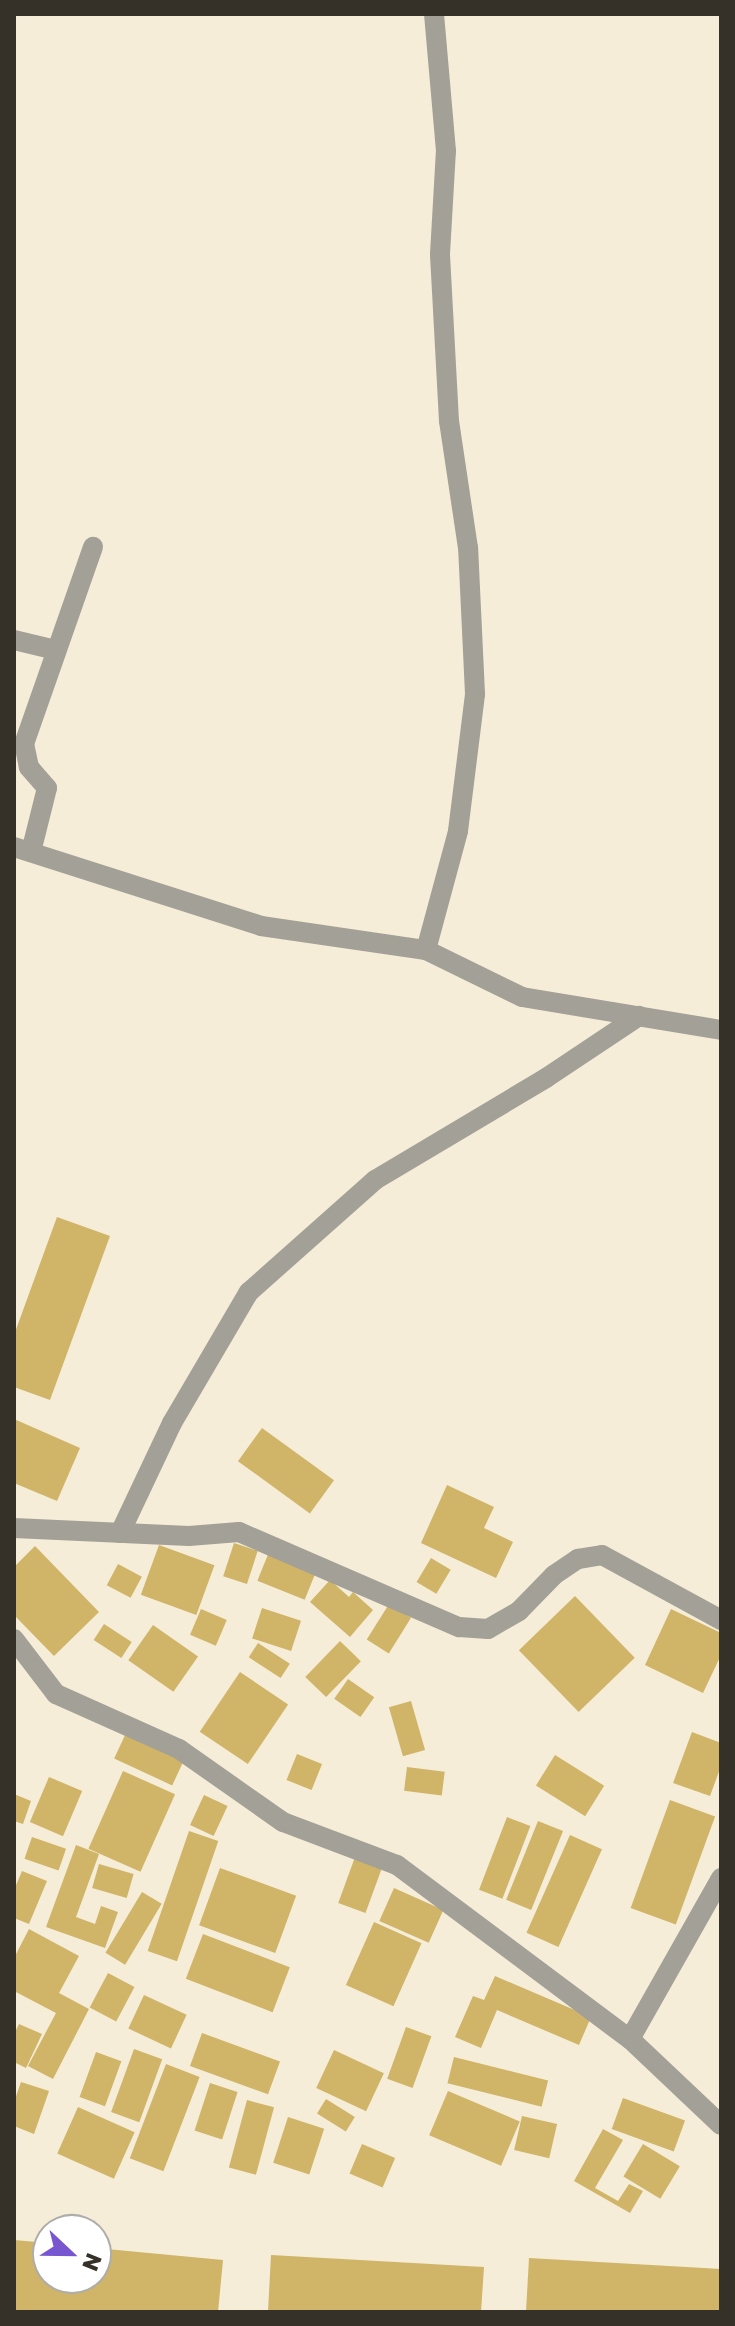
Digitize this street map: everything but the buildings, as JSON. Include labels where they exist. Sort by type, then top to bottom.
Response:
[{"type":"street","points":[[426,950],[458,831],[475,694],[468,548],[448,406],[440,254],[446,151],[434,14]]},
{"type":"street","points":[[93,547],[24,744],[29,767],[47,788],[22,850],[261,926],[426,950],[522,997],[721,1030]]},
{"type":"street","points":[[14,640],[56,650]]},
{"type":"street","points":[[120,1533],[172,1423],[249,1292],[375,1180],[546,1078],[639,1016]]},
{"type":"street","points":[[14,1528],[189,1536],[239,1532],[459,1627],[488,1629],[519,1611],[554,1575],[578,1559],[602,1555],[721,1620]]},
{"type":"street","points":[[14,1639],[56,1694],[179,1749],[283,1822],[397,1865],[630,2039],[721,2125]]},
{"type":"street","points":[[630,2039],[721,1878]]}]
